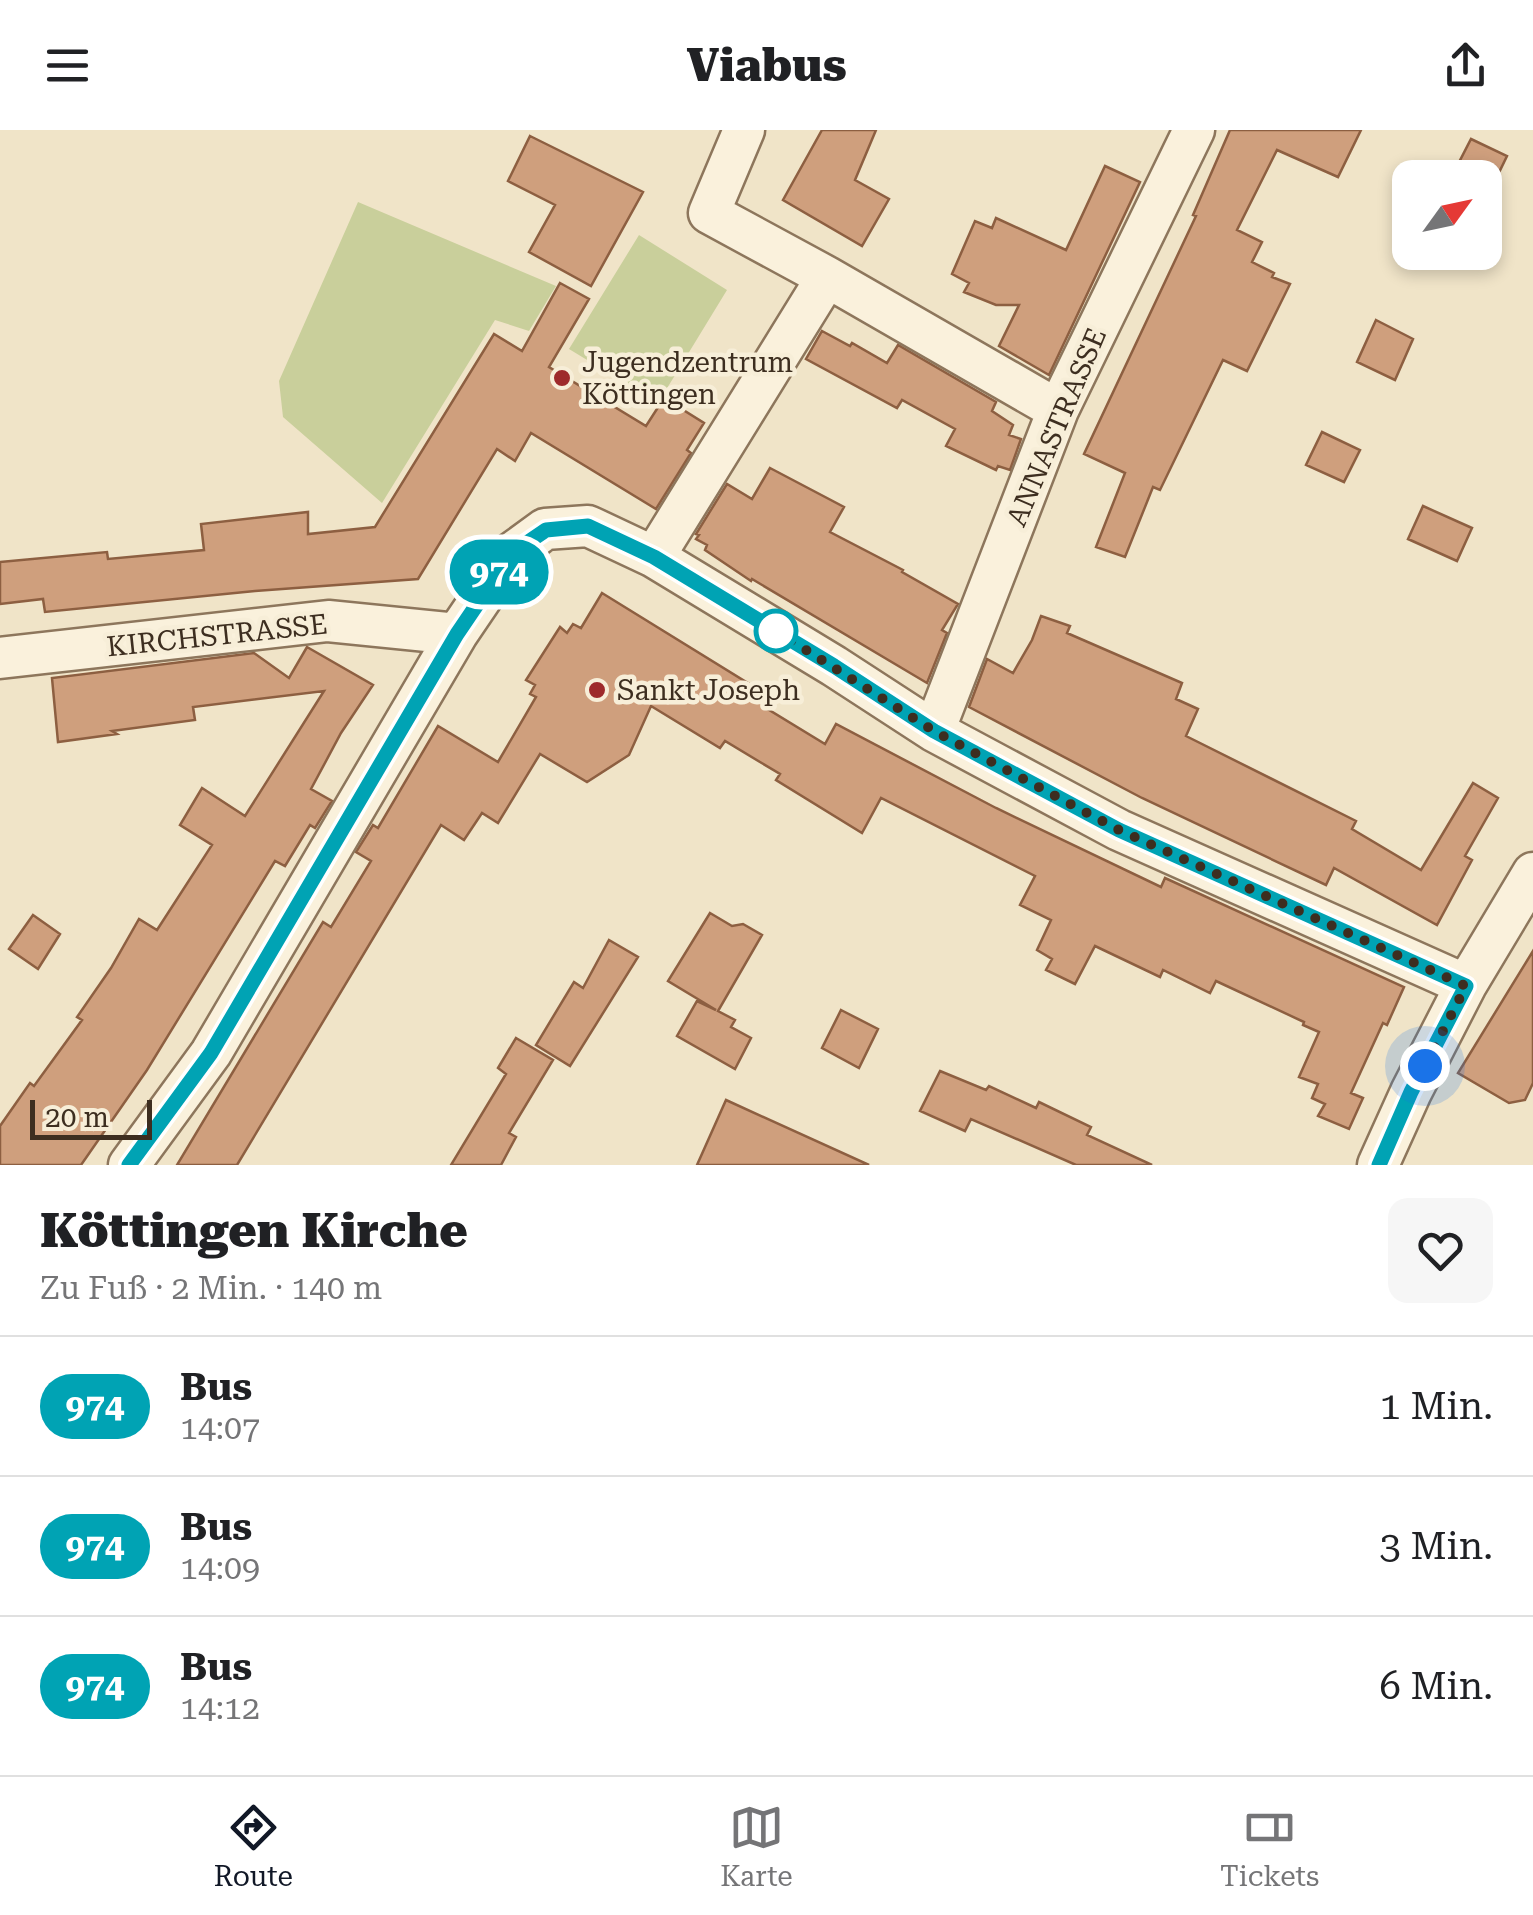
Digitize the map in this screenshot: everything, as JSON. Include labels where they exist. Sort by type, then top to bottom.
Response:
[{"type":"street","points":[[744,130],[709,212],[1058,410]]},
{"type":"street","name":"ANNASTRASSE","points":[[934,731],[1058,410],[1194,130]]},
{"type":"street","points":[[654,557],[827,277]]},
{"type":"street","points":[[129,1165],[211,1053],[457,634],[512,553],[546,530],[588,526],[654,557],[934,731],[1119,830],[1466,986]]},
{"type":"street","name":"KIRCHSTRASSE","points":[[0,658],[328,622],[457,634]]},
{"type":"street","points":[[1378,1165],[1466,986],[1533,873]]},
{"type":"green space","points":[[358,202],[556,286],[529,331],[495,320],[382,503],[283,417],[279,381]]},
{"type":"green space","points":[[639,235],[727,290],[658,403],[569,349]]},
{"type":"building","points":[[822,130],[876,130],[855,180],[889,199],[862,246],[783,200]]},
{"type":"building","points":[[1230,130],[1361,130],[1338,177],[1277,150],[1237,230],[1262,242],[1252,262],[1290,284],[1247,371],[1223,360],[1160,490],[1153,487],[1125,557],[1096,547],[1125,473],[1084,454],[1196,216],[1193,215]]},
{"type":"building","points":[[530,136],[643,192],[591,286],[529,252],[555,205],[508,181]]},
{"type":"building","points":[[1471,139],[1507,156],[1502,166],[1502,160],[1460,160]]},
{"type":"building","points":[[1105,166],[1140,182],[1049,375],[999,346],[1019,305],[996,305],[964,292],[969,283],[952,274],[975,221],[992,228],[996,218],[1066,250]]},
{"type":"building","points":[[560,283],[589,299],[549,367],[646,426],[664,398],[704,423],[687,450],[691,453],[656,509],[531,433],[515,461],[497,449],[418,579],[45,612],[43,599],[0,604],[0,562],[107,552],[108,559],[204,550],[201,524],[308,512],[308,534],[375,527],[494,334],[522,351]]},
{"type":"building","points":[[1376,320],[1413,339],[1395,380],[1357,362]]},
{"type":"building","points":[[822,331],[887,363],[898,345],[996,402],[992,411],[1013,425],[1009,435],[1021,439],[1010,470],[998,466],[996,470],[946,446],[955,429],[902,400],[897,408],[806,359]]},
{"type":"building","points":[[1322,432],[1360,450],[1344,482],[1306,465]]},
{"type":"building","points":[[770,468],[844,507],[830,532],[958,604],[942,630],[947,633],[927,683],[751,581],[705,550],[707,545],[696,539],[727,484],[752,499]]},
{"type":"building","points":[[1423,506],[1472,528],[1457,561],[1408,539]]},
{"type":"building","points":[[602,593],[772,698],[766,708],[825,744],[836,724],[996,808],[1161,887],[1165,878],[1404,987],[1351,1093],[1363,1098],[1349,1129],[1318,1116],[1325,1104],[1312,1098],[1318,1084],[1299,1077],[1319,1032],[1303,1025],[1304,1022],[1216,981],[1210,993],[1163,970],[1160,977],[1095,946],[1075,984],[1046,970],[1052,959],[1037,950],[1051,920],[1020,905],[1035,876],[881,798],[862,833],[776,780],[780,774],[725,741],[720,748],[651,706],[629,755],[587,782],[540,754],[498,823],[482,813],[464,840],[441,825],[237,1165],[177,1165],[323,922],[331,927],[371,861],[356,852],[373,825],[378,828],[438,726],[498,762],[536,697],[530,694],[535,685],[526,680],[560,627],[567,633],[573,624],[581,628]]},
{"type":"building","points":[[1041,616],[1070,626],[1067,633],[1182,683],[1176,699],[1198,709],[1186,736],[1356,821],[1352,829],[1421,870],[1473,783],[1498,798],[1465,856],[1472,860],[1437,925],[1334,868],[1326,885],[1142,798],[969,707],[987,659],[1013,673]]},
{"type":"building","points":[[307,647],[373,685],[311,789],[332,801],[315,828],[310,825],[285,866],[275,861],[147,1070],[81,1165],[0,1165],[0,1126],[82,1020],[77,1017],[139,919],[157,930],[212,845],[180,825],[202,788],[245,816],[324,691],[193,707],[195,720],[58,742],[52,678],[254,653],[289,678]]},
{"type":"building","points":[[710,913],[732,926],[743,924],[762,935],[718,1011],[735,1020],[731,1027],[751,1038],[735,1069],[677,1036],[697,1001],[716,1010],[668,981]]},
{"type":"building","points":[[33,915],[60,934],[38,969],[9,949]]},
{"type":"building","points":[[609,940],[638,957],[570,1066],[536,1045],[574,982],[583,988]]},
{"type":"building","points":[[1533,951],[1533,1083],[1525,1100],[1509,1103],[1458,1073]]},
{"type":"building","points":[[841,1010],[878,1029],[859,1068],[822,1048]]},
{"type":"building","points":[[516,1038],[553,1060],[509,1133],[516,1137],[501,1165],[451,1165],[506,1074],[498,1068]]},
{"type":"building","points":[[940,1071],[986,1090],[989,1086],[1036,1108],[1039,1102],[1091,1127],[1087,1135],[1152,1165],[1076,1165],[971,1119],[965,1131],[920,1111]]},
{"type":"building","points":[[726,1100],[869,1165],[697,1165]]},
{"type":"bus line","name":"974","points":[[129,1165],[211,1053],[457,634],[512,553],[546,530],[588,526],[654,557],[934,731],[1119,830],[1466,986],[1411,1092],[1379,1165]]},
{"type":"place","name":"Jugendzentrum Köttingen","points":[[562,378]]},
{"type":"place","name":"Sankt Joseph","points":[[597,690]]},
{"type":"route","points":[[776,631],[934,731],[1119,830],[1466,986],[1425,1066]]}]
